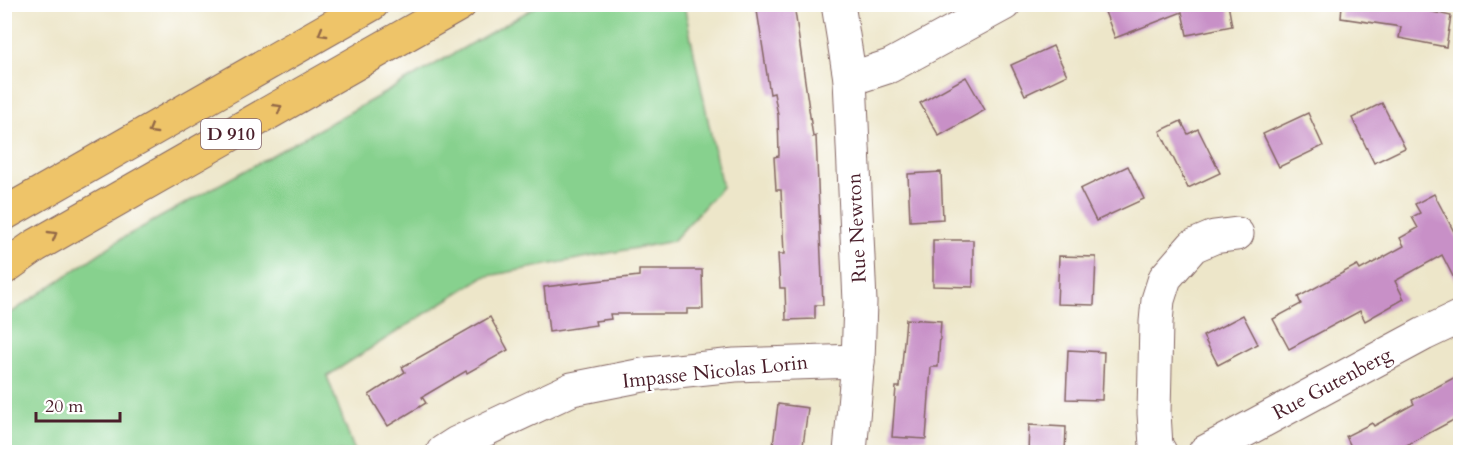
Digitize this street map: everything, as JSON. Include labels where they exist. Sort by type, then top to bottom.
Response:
[{"type":"main road","name":"D 910","points":[[4,214],[372,4]]},
{"type":"main road","name":"D 910","points":[[4,268],[35,246],[460,4]]},
{"type":"street","name":"Rue Newton","points":[[838,4],[850,79],[860,302],[858,361],[850,453]]},
{"type":"street","points":[[850,79],[890,66],[1004,4]]},
{"type":"street","points":[[1160,453],[1156,446],[1154,412],[1156,322],[1158,300],[1165,278],[1193,246],[1214,237],[1237,234]]},
{"type":"street","name":"Rue Gutenberg","points":[[1205,453],[1424,334],[1461,317]]},
{"type":"street","name":"Impasse Nicolas Lorin","points":[[443,453],[457,443],[572,389],[648,374],[724,366],[858,361]]},
{"type":"green space","points":[[539,5],[684,5],[722,187],[673,241],[483,277],[327,376],[355,452],[5,452],[5,317],[121,239]]},
{"type":"building","points":[[756,4],[794,4],[813,137],[816,136],[823,305],[815,305],[815,319],[786,320],[785,288],[780,288],[778,254],[784,254],[781,190],[776,190],[774,157],[779,156],[778,115],[774,93],[770,94]]},
{"type":"building","points":[[1102,4],[1228,4],[1232,26],[1187,35],[1182,12],[1115,38]]},
{"type":"building","points":[[1342,4],[1396,4],[1451,16],[1446,47],[1399,38],[1401,27],[1341,18]]},
{"type":"building","points":[[1053,46],[1067,75],[1025,95],[1011,65]]},
{"type":"building","points":[[966,77],[985,110],[939,136],[920,103]]},
{"type":"building","points":[[1382,103],[1405,148],[1374,163],[1352,118]]},
{"type":"building","points":[[1308,113],[1323,146],[1279,167],[1263,134]]},
{"type":"building","points":[[1181,121],[1188,134],[1198,129],[1220,173],[1188,188],[1160,131]]},
{"type":"building","points":[[1128,166],[1144,199],[1096,221],[1080,189]]},
{"type":"building","points":[[941,172],[943,219],[910,221],[908,174]]},
{"type":"building","points":[[1434,194],[1461,245],[1461,292],[1442,255],[1395,281],[1404,299],[1365,321],[1360,311],[1289,349],[1273,319],[1301,304],[1298,297],[1357,265],[1360,270],[1404,246],[1400,238],[1418,228],[1412,217],[1420,213],[1415,204]]},
{"type":"building","points":[[933,240],[973,240],[973,287],[933,286]]},
{"type":"building","points":[[1059,256],[1096,257],[1094,305],[1057,304]]},
{"type":"building","points":[[639,270],[702,270],[703,309],[687,309],[687,314],[610,314],[611,319],[595,321],[596,325],[549,332],[544,287],[639,276]]},
{"type":"building","points":[[1243,315],[1258,344],[1218,365],[1203,336]]},
{"type":"building","points":[[490,317],[508,350],[422,397],[426,403],[388,426],[369,395],[405,372],[402,367]]},
{"type":"building","points":[[906,319],[941,321],[938,367],[931,367],[926,439],[892,437],[896,387],[900,387]]},
{"type":"building","points":[[1068,350],[1104,352],[1102,400],[1066,399]]},
{"type":"building","points":[[1461,374],[1461,416],[1392,453],[1354,453],[1346,436],[1372,423],[1374,426],[1414,404],[1412,400]]},
{"type":"building","points":[[778,404],[808,408],[802,453],[772,453]]},
{"type":"building","points":[[1029,425],[1066,427],[1065,453],[1028,453]]}]
